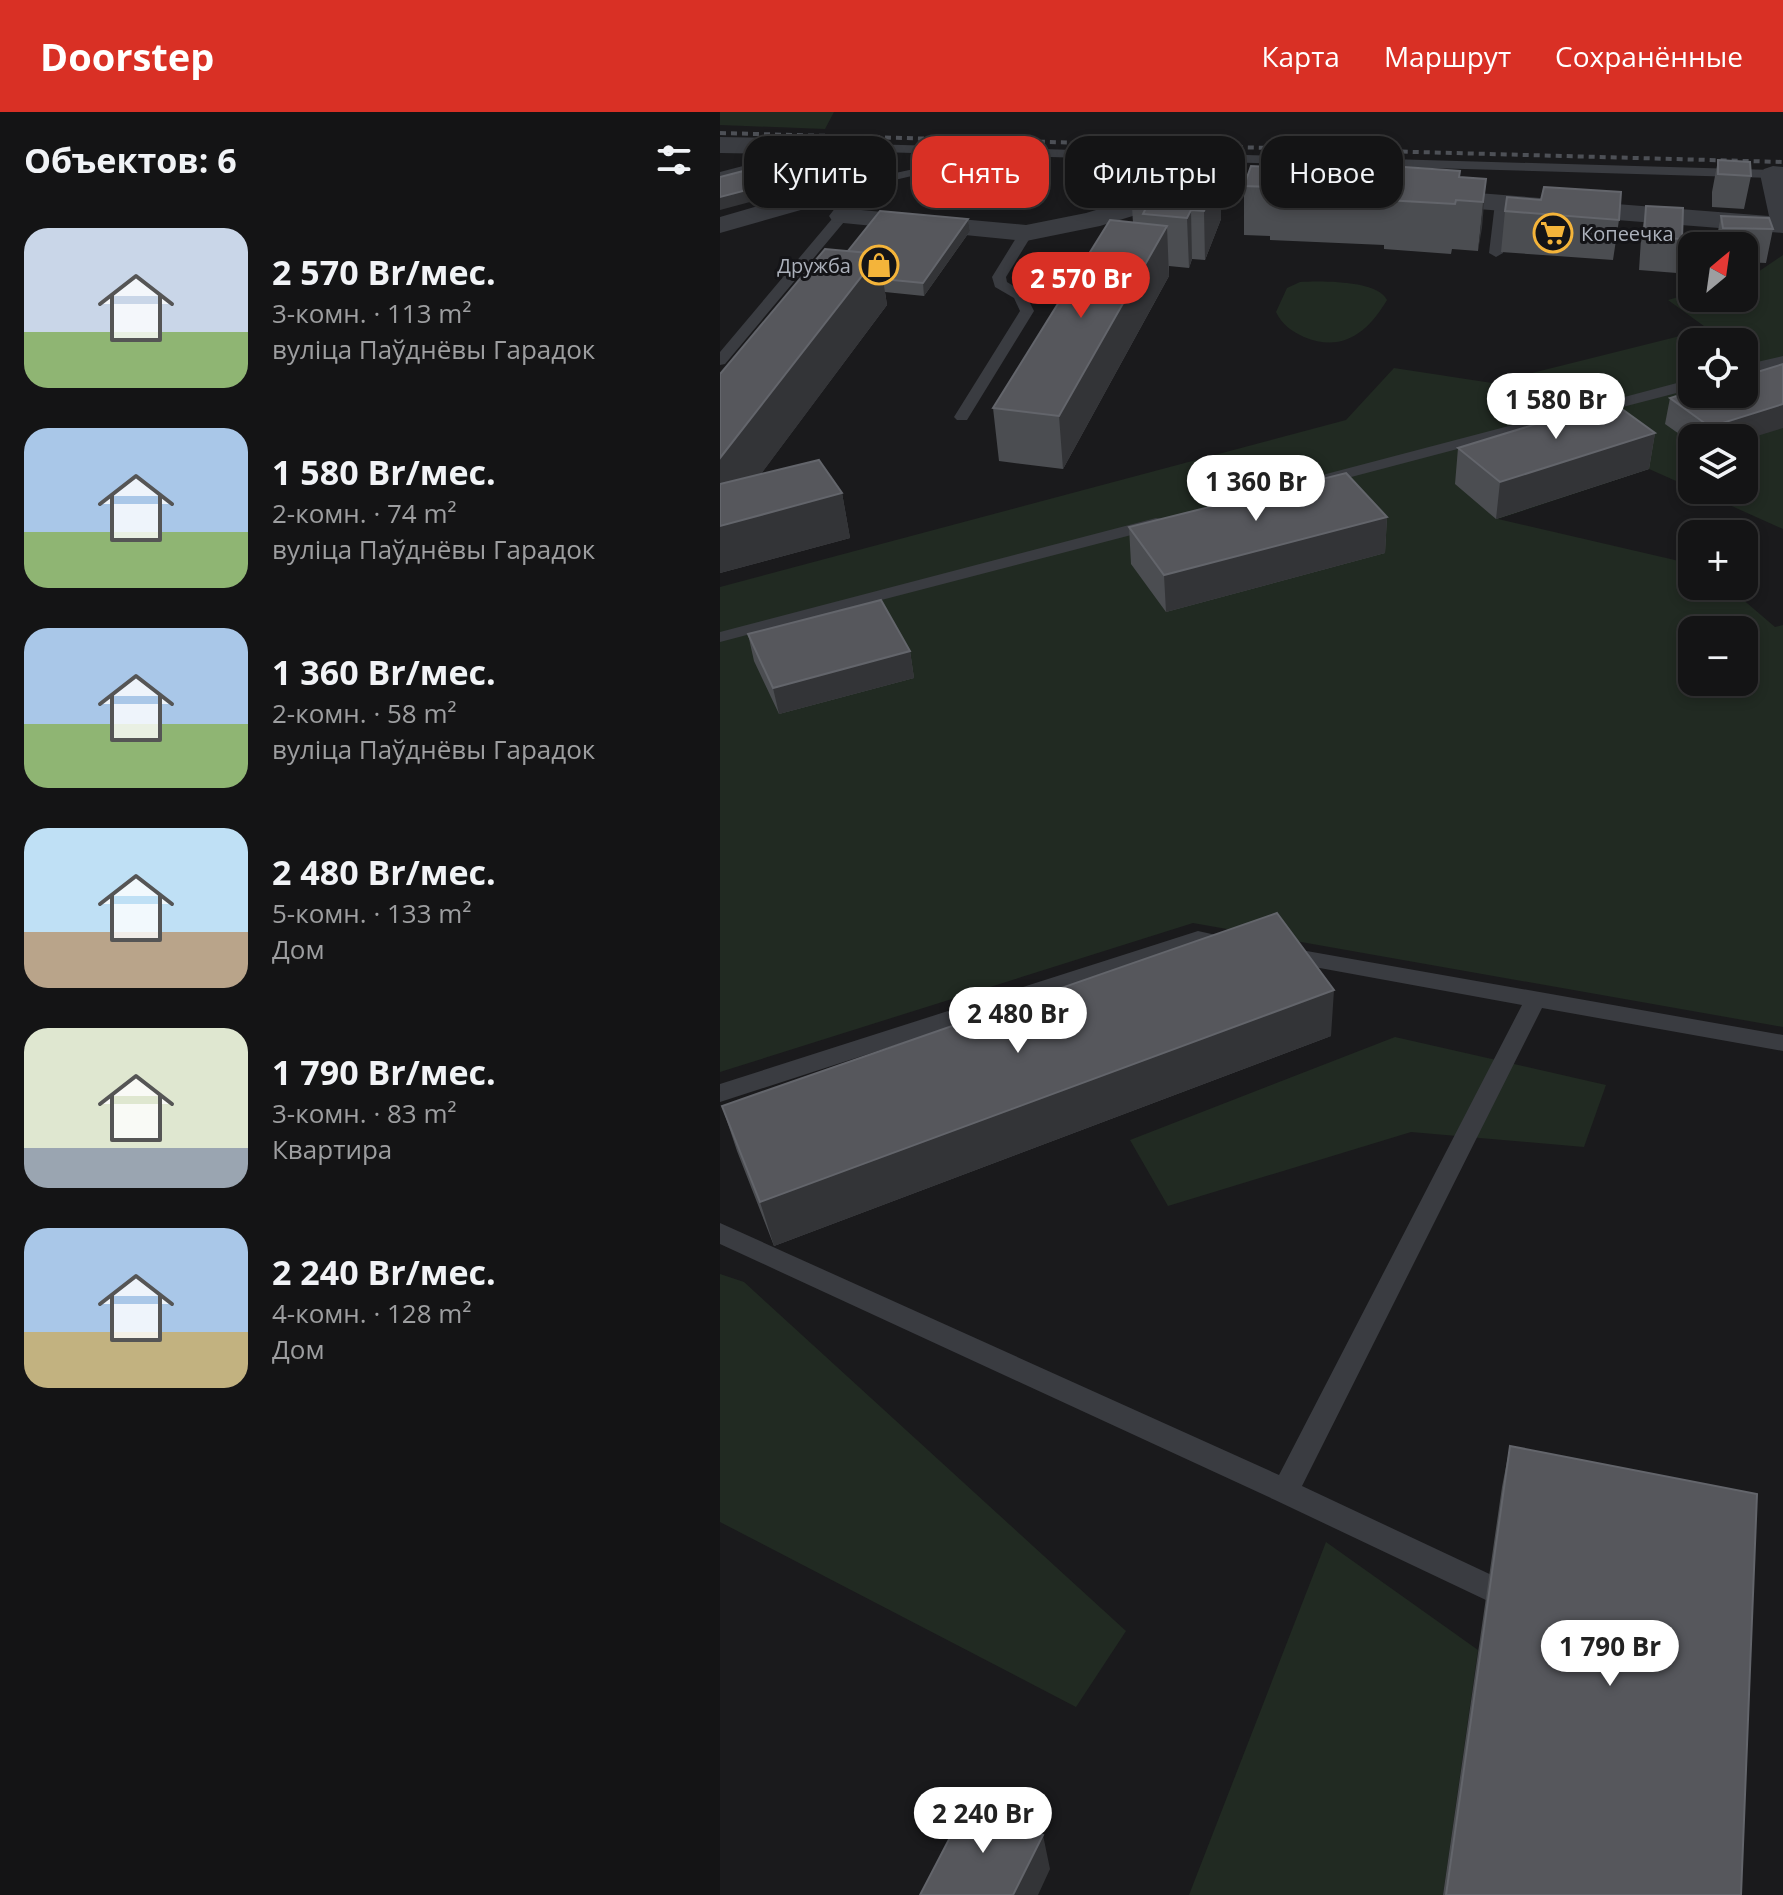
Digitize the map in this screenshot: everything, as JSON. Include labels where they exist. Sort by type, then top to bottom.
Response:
[{"type":"street","points":[[720,145],[744,145]]},
{"type":"street","points":[[1403,196],[1783,222],[1778,174]]},
{"type":"street","points":[[842,216],[1026,233],[1091,220],[1206,185],[1261,184]]},
{"type":"street","points":[[720,225],[779,208]]},
{"type":"street","points":[[842,216],[848,208]]},
{"type":"lane","points":[[1049,152],[1778,174]]},
{"type":"lane","points":[[720,176],[744,170]]},
{"type":"lane","points":[[1496,253],[1502,203]]},
{"type":"lane","points":[[720,361],[842,216]]},
{"type":"lane","points":[[962,417],[1027,311],[1020,296],[1000,284],[999,277],[1026,233]]},
{"type":"lane","points":[[1758,366],[1783,360]]},
{"type":"lane","points":[[1306,484],[1678,388]]},
{"type":"lane","points":[[720,637],[1167,520]]},
{"type":"lane","points":[[720,1093],[1198,939],[1783,1043]]},
{"type":"lane","points":[[1285,1491],[1535,1000]]},
{"type":"lane","points":[[720,1233],[1285,1491],[1488,1588]]},
{"type":"shaded area","points":[[720,112],[834,112],[825,129],[720,125]]},
{"type":"shaded area","points":[[1783,255],[1783,529],[1727,504],[1758,504],[1758,424],[1678,424],[1678,482],[1649,469],[1498,519],[1678,561],[1678,600],[1743,600],[1775,627],[1783,625],[1783,1027],[1193,923],[720,1072],[720,587],[1346,420],[1394,368],[1492,383],[1678,336],[1678,408],[1758,408],[1758,328],[1707,328],[1685,312],[1758,312],[1758,272]]},
{"type":"shaded area","points":[[1300,282],[1361,285],[1381,293],[1387,300],[1372,322],[1353,336],[1342,341],[1318,341],[1291,330],[1276,312],[1287,288]]},
{"type":"shaded area","points":[[1678,297],[1678,307],[1668,300]]},
{"type":"shaded area","points":[[1395,1037],[1606,1085],[1584,1147],[1411,1132],[1168,1206],[1130,1140]]},
{"type":"shaded area","points":[[720,1274],[744,1282],[1126,1631],[1076,1707],[720,1522]]},
{"type":"shaded area","points":[[1326,1542],[1478,1650],[1443,1895],[1189,1895]]},
{"type":"building","points":[[1718,160],[1750,162],[1751,176],[1718,174]]},
{"type":"building","points":[[1251,166],[1261,166],[1261,187],[1245,186]]},
{"type":"building","points":[[1403,167],[1460,171],[1459,177],[1486,179],[1483,202],[1456,200],[1455,204],[1403,201]]},
{"type":"building","points":[[744,171],[744,191],[720,197],[720,177]]},
{"type":"building","points":[[1544,187],[1621,192],[1619,220],[1505,211],[1507,197],[1541,200]]},
{"type":"building","points":[[1646,206],[1683,208],[1682,232],[1678,232],[1678,239],[1644,237]]},
{"type":"building","points":[[1146,208],[1205,208],[1204,211],[1191,210],[1187,218],[1143,214]]},
{"type":"building","points":[[880,211],[968,219],[923,283],[883,279],[879,254],[848,251]]},
{"type":"building","points":[[1721,216],[1769,218],[1773,229],[1723,228]]},
{"type":"building","points":[[1110,220],[1167,226],[1059,416],[993,408]]},
{"type":"building","points":[[825,249],[879,254],[720,458],[720,374]]},
{"type":"building","points":[[1783,364],[1783,404],[1720,424],[1706,424],[1684,408],[1758,408],[1758,372]]},
{"type":"building","points":[[1611,401],[1655,433],[1500,482],[1458,448]]},
{"type":"building","points":[[819,460],[842,493],[720,526],[720,484]]},
{"type":"building","points":[[1346,473],[1387,517],[1164,575],[1129,527]]},
{"type":"building","points":[[881,600],[910,651],[773,688],[748,634]]},
{"type":"building","points":[[1277,913],[1334,990],[760,1202],[722,1106]]},
{"type":"building","points":[[1510,1446],[1757,1494],[1741,1895],[1446,1895]]},
{"type":"building","points":[[970,1799],[1043,1835],[1013,1895],[920,1895]]},
{"type":"railway","points":[[720,133],[1783,162]]},
{"type":"place","name":"Копеечка","points":[[1553,233]]},
{"type":"place","name":"Дружба","points":[[879,265]]}]
